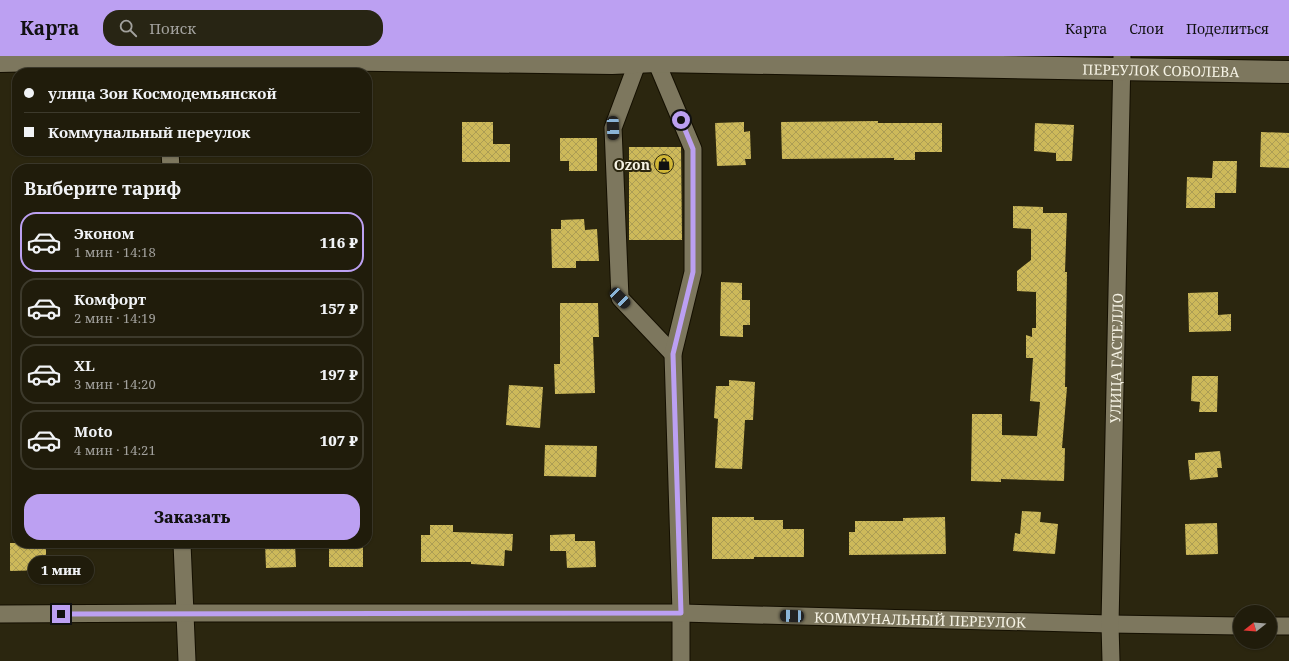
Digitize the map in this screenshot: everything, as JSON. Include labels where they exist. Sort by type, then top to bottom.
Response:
[{"type":"main road","name":"ПЕРЕУЛОК СОБОЛЕВА","points":[[0,61],[647,61],[696,59],[1122,62],[1289,72]]},
{"type":"street","points":[[647,61],[613,128],[620,298],[673,354]]},
{"type":"street","points":[[647,61],[693,149],[693,272],[673,354],[681,613],[681,661]]},
{"type":"street","name":"УЛИЦА ГАСТЕЛЛО","points":[[1111,661],[1110,624],[1122,62]]},
{"type":"street","points":[[182,548],[186,661]]},
{"type":"street","name":"КОММУНАЛЬНЫЙ ПЕРЕУЛОК","points":[[0,614],[681,613],[1233,626]]},
{"type":"street","points":[[1277,626],[1289,626]]},
{"type":"building","points":[[878,121],[878,123],[942,123],[942,152],[915,152],[915,160],[894,160],[894,158],[782,159],[781,122]]},
{"type":"building","points":[[462,122],[493,122],[493,144],[510,144],[510,162],[462,162]]},
{"type":"building","points":[[744,122],[744,132],[750,131],[751,159],[745,159],[746,165],[717,166],[715,123]]},
{"type":"building","points":[[1035,123],[1074,125],[1072,161],[1056,161],[1056,153],[1034,151]]},
{"type":"building","points":[[1261,132],[1289,133],[1289,168],[1260,167]]},
{"type":"building","points":[[560,138],[597,138],[597,171],[569,171],[569,161],[560,161]]},
{"type":"building","points":[[629,147],[681,147],[682,240],[629,240]]},
{"type":"building","points":[[1213,161],[1237,161],[1236,193],[1215,193],[1215,208],[1186,208],[1187,177],[1212,178]]},
{"type":"building","points":[[1013,206],[1043,207],[1043,213],[1067,213],[1065,272],[1067,272],[1065,387],[1067,387],[1062,448],[1065,448],[1064,481],[1001,479],[1001,482],[971,481],[972,414],[1002,414],[1002,435],[1037,436],[1040,402],[1030,401],[1033,358],[1026,358],[1026,335],[1032,337],[1032,328],[1036,328],[1036,292],[1017,291],[1017,271],[1031,260],[1031,229],[1013,228]]},
{"type":"building","points":[[584,219],[585,230],[597,229],[599,261],[576,261],[576,268],[552,268],[551,229],[561,229],[561,220]]},
{"type":"building","points":[[721,282],[742,283],[742,300],[750,300],[750,325],[743,325],[743,337],[720,336]]},
{"type":"building","points":[[1218,292],[1218,315],[1231,314],[1231,331],[1189,332],[1188,293]]},
{"type":"building","points":[[560,303],[598,303],[599,337],[593,337],[595,393],[555,394],[554,364],[560,364]]},
{"type":"building","points":[[1192,376],[1218,376],[1217,412],[1199,412],[1200,402],[1191,401]]},
{"type":"building","points":[[729,380],[755,382],[753,420],[745,420],[742,469],[715,468],[718,419],[714,418],[716,386],[729,386]]},
{"type":"building","points":[[509,385],[543,387],[540,428],[506,425]]},
{"type":"building","points":[[545,445],[597,446],[596,477],[544,476]]},
{"type":"building","points":[[1220,451],[1222,468],[1217,468],[1218,477],[1190,480],[1188,460],[1195,460],[1195,453]]},
{"type":"building","points":[[1022,511],[1041,512],[1040,522],[1058,524],[1055,554],[1013,551],[1015,533],[1020,534]]},
{"type":"building","points":[[712,517],[754,517],[754,520],[783,520],[783,529],[804,529],[804,557],[712,559]]},
{"type":"building","points":[[945,517],[946,554],[849,555],[849,532],[855,532],[855,521],[903,521],[903,518]]},
{"type":"building","points":[[1217,523],[1218,554],[1186,555],[1185,524]]},
{"type":"building","points":[[430,525],[453,525],[453,532],[513,534],[512,551],[505,550],[504,566],[471,564],[471,562],[421,562],[421,535],[430,535]]},
{"type":"building","points":[[575,534],[575,541],[595,541],[596,567],[567,568],[566,551],[550,551],[550,535]]},
{"type":"building","points":[[10,543],[12,543],[12,548],[46,548],[46,570],[10,571]]},
{"type":"building","points":[[265,548],[295,548],[296,567],[266,568]]},
{"type":"building","points":[[329,548],[363,548],[363,567],[329,567]]},
{"type":"place","name":"Ozon","points":[[664,164]]},
{"type":"route","points":[[61,614],[681,613],[673,354],[693,272],[693,149],[681,120]]}]
